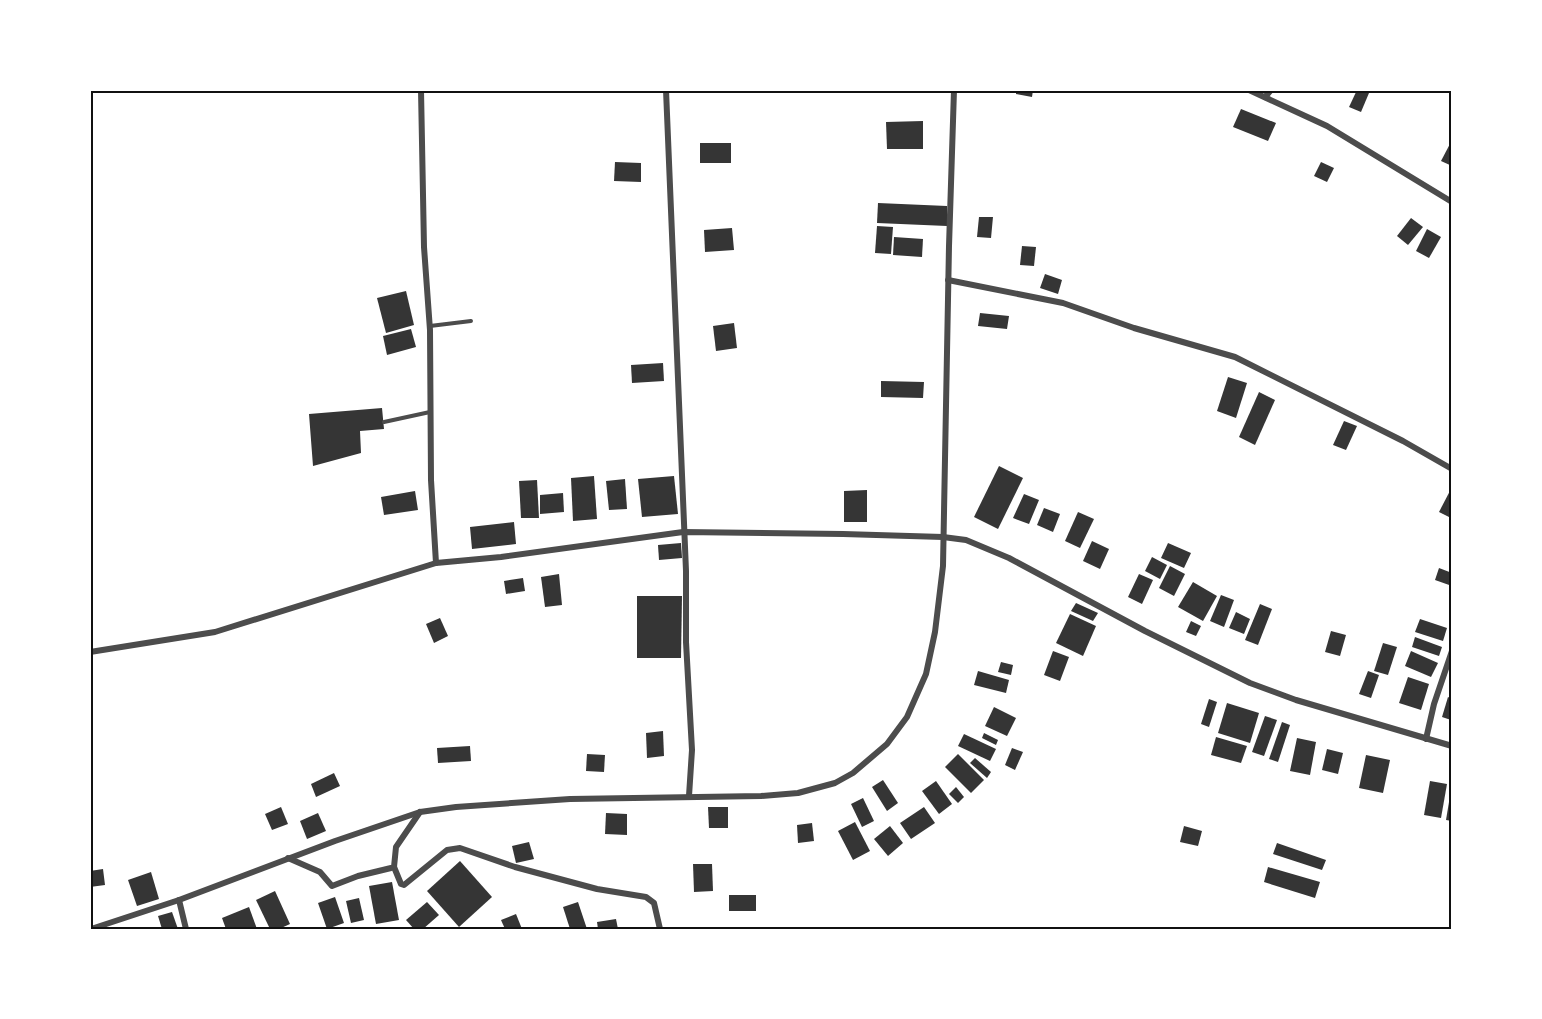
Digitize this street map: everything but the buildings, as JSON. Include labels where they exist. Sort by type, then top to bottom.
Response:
[{"type":"street","points":[[421,90],[424,247],[429,326],[436,563]]},
{"type":"street","points":[[666,90],[692,750],[689,796]]},
{"type":"street","points":[[94,929],[179,900],[380,824],[420,812],[456,807],[570,799],[761,796],[798,793],[835,783],[853,773],[887,744],[907,717],[927,674],[943,566],[954,90]]},
{"type":"street","points":[[1249,90],[1327,126],[1452,201]]},
{"type":"street","points":[[1265,97],[1271,90]]},
{"type":"street","points":[[948,280],[1063,303],[1134,328],[1235,357],[1403,441],[1452,469]]},
{"type":"street","points":[[90,652],[215,632],[436,563],[501,557],[683,532],[943,537],[966,540],[1009,558],[1145,631],[1250,683],[1296,700],[1452,746]]},
{"type":"street","points":[[1426,739],[1434,704],[1452,651]]},
{"type":"street","points":[[420,812],[396,847],[394,867],[401,884],[404,885],[447,850],[460,848],[514,867],[597,889],[646,897],[654,903],[660,929]]},
{"type":"street","points":[[288,858],[320,872],[332,886],[358,876],[394,867]]},
{"type":"street","points":[[179,900],[186,929]]},
{"type":"lane","points":[[429,326],[471,321]]},
{"type":"lane","points":[[384,423],[430,412]]}]
